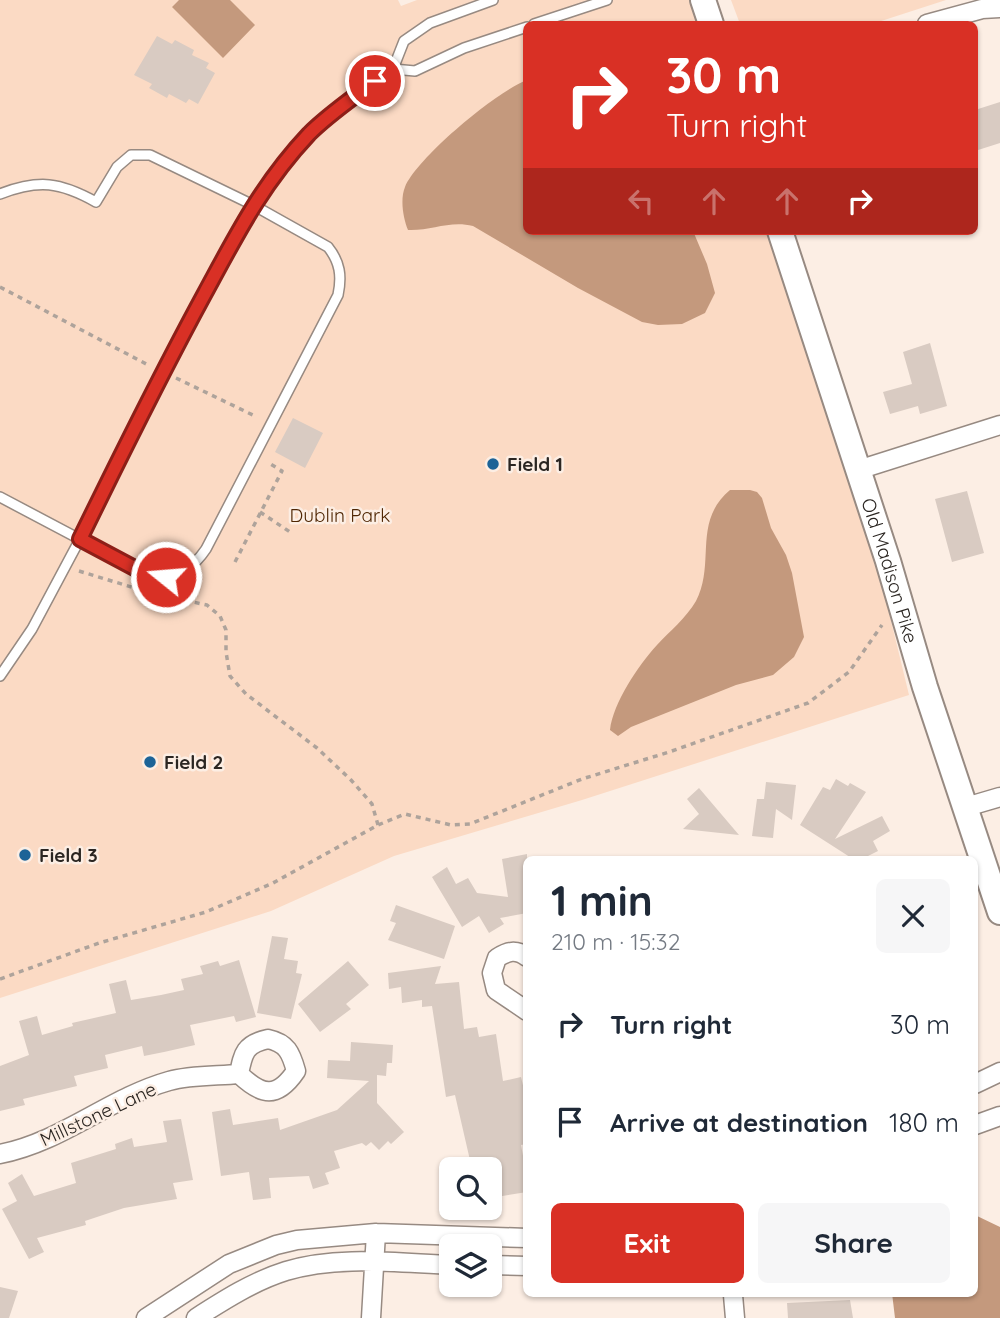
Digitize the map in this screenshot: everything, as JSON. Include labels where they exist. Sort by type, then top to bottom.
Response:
[{"type":"main road","points":[[703,0],[710,21]]},
{"type":"main road","name":"Old Madison Pike","points":[[781,235],[925,687],[1000,912]]},
{"type":"street","points":[[938,21],[982,9],[1000,8]]},
{"type":"street","points":[[858,470],[1000,425]]},
{"type":"street","points":[[966,807],[1000,797]]},
{"type":"street","points":[[523,955],[517,952],[505,953],[497,958],[492,974],[496,990],[523,1008]]},
{"type":"street","points":[[978,1083],[1000,1072]]},
{"type":"street","name":"Millstone Lane","points":[[0,1154],[58,1135],[116,1102],[170,1081],[239,1074]]},
{"type":"street","points":[[978,1124],[1000,1116]]},
{"type":"street","points":[[146,1318],[209,1275],[264,1250],[297,1240],[376,1233],[523,1238]]},
{"type":"street","points":[[372,1318],[376,1233]]},
{"type":"street","points":[[196,1318],[253,1285],[286,1271],[335,1262],[439,1265]]},
{"type":"street","points":[[502,1265],[523,1266]]},
{"type":"street","points":[[733,1297],[734,1318]]},
{"type":"lane","points":[[0,676],[32,629],[80,539],[162,372],[253,205],[272,178],[310,133],[393,69],[404,41],[445,17],[493,0]]},
{"type":"lane","points":[[543,21],[607,0]]},
{"type":"lane","points":[[393,69],[415,71],[464,48],[523,28]]},
{"type":"lane","points":[[0,194],[27,186],[50,184],[72,189],[96,202],[117,167],[131,155],[143,154],[160,158],[328,247],[334,255],[341,276],[338,295],[206,549],[199,560],[184,573],[166,577],[150,575],[0,497]]},
{"type":"path","points":[[0,287],[162,372],[217,396],[270,424]]},
{"type":"path","points":[[235,562],[282,471],[268,464],[273,453]]},
{"type":"path","points":[[260,512],[293,534]]},
{"type":"path","points":[[64,566],[151,593],[207,605],[220,616],[226,630],[230,676],[246,694],[317,748],[351,780],[372,803],[378,825]]},
{"type":"path","points":[[0,979],[99,943],[215,908],[273,883],[378,825],[405,814],[451,825],[470,824],[582,779],[669,752],[808,703],[849,671],[882,625]]},
{"type":"green space","name":"Dublin Park","points":[[0,0],[398,0],[401,6],[417,0],[694,0],[701,21],[523,21],[523,235],[771,235],[876,559],[909,695],[582,800],[394,856],[271,911],[0,998]]},
{"type":"green space","points":[[731,0],[946,0],[881,21],[739,21]]},
{"type":"shaded area","points":[[179,0],[230,0],[255,25],[223,58],[172,7]]},
{"type":"shaded area","points":[[523,82],[523,235],[695,235],[715,293],[705,313],[682,324],[658,325],[642,322],[473,226],[456,224],[408,230],[403,197],[405,187],[413,174],[459,127]]},
{"type":"shaded area","points":[[730,490],[750,490],[757,492],[762,498],[771,528],[786,555],[792,573],[804,637],[794,657],[773,675],[736,685],[631,727],[618,736],[610,730],[612,719],[628,685],[657,645],[683,619],[696,601],[702,587],[711,516],[718,502]]},
{"type":"shaded area","points":[[978,1216],[1000,1227],[1000,1318],[895,1318],[892,1297],[978,1297]]},
{"type":"building","points":[[157,36],[172,44],[175,40],[194,50],[192,55],[209,63],[206,68],[215,73],[198,104],[189,99],[186,103],[169,94],[167,98],[149,88],[152,84],[134,75]]},
{"type":"building","points":[[1000,102],[1000,143],[978,150],[978,109]]},
{"type":"building","points":[[930,343],[947,406],[920,414],[918,406],[890,414],[883,392],[912,384],[903,352]]},
{"type":"building","points":[[293,418],[323,433],[305,468],[275,452]]},
{"type":"building","points":[[967,491],[984,553],[952,562],[935,499]]},
{"type":"building","points":[[836,779],[866,792],[835,839],[882,816],[890,831],[873,841],[878,851],[868,856],[848,856],[800,825],[823,787],[830,790]]},
{"type":"building","points":[[766,782],[796,785],[792,820],[776,809],[773,838],[752,836],[757,799],[764,799]]},
{"type":"building","points":[[699,788],[739,835],[683,829],[699,814],[687,799]]},
{"type":"building","points":[[527,854],[523,856],[523,914],[500,918],[504,924],[489,933],[479,916],[462,927],[432,877],[447,867],[456,884],[468,878],[477,893],[508,897],[502,859]]},
{"type":"building","points":[[396,905],[455,926],[444,959],[388,940],[396,923],[390,921]]},
{"type":"building","points":[[272,936],[288,938],[284,959],[298,961],[296,973],[302,974],[291,1019],[257,1013]]},
{"type":"building","points":[[239,960],[256,1017],[236,1022],[234,1016],[190,1025],[195,1045],[144,1056],[142,1046],[105,1055],[108,1068],[74,1076],[77,1086],[23,1099],[25,1105],[0,1111],[0,1066],[29,1055],[19,1021],[37,1016],[42,1035],[73,1026],[72,1023],[116,1013],[109,984],[126,980],[131,1000],[161,995],[184,990],[181,979],[203,974],[200,966],[218,961],[220,966]]},
{"type":"building","points":[[348,961],[369,985],[346,1004],[351,1009],[320,1032],[298,1004]]},
{"type":"building","points":[[441,966],[435,984],[459,982],[464,1029],[477,1027],[479,1037],[496,1034],[503,1081],[521,1077],[523,1085],[523,1193],[502,1196],[502,1157],[469,1157],[455,1095],[446,1097],[432,1006],[422,1007],[422,1000],[402,1003],[401,987],[389,989],[388,973]]},
{"type":"building","points":[[351,1042],[393,1045],[392,1063],[387,1063],[386,1076],[377,1075],[377,1103],[404,1132],[391,1144],[388,1141],[379,1150],[371,1142],[366,1146],[362,1143],[334,1151],[340,1168],[325,1173],[329,1184],[313,1189],[309,1176],[269,1178],[271,1198],[253,1200],[249,1172],[221,1176],[212,1112],[230,1109],[233,1125],[278,1118],[280,1130],[337,1110],[369,1081],[327,1078],[328,1060],[350,1061]]},
{"type":"building","points":[[181,1119],[193,1180],[173,1183],[177,1199],[124,1208],[85,1221],[86,1225],[37,1238],[44,1252],[29,1259],[2,1209],[17,1201],[8,1183],[22,1174],[34,1196],[76,1183],[71,1163],[116,1149],[115,1144],[132,1138],[134,1147],[167,1142],[163,1121]]},
{"type":"building","points":[[0,1287],[18,1291],[9,1318],[0,1318]]},
{"type":"building","points":[[850,1300],[853,1318],[788,1318],[787,1303]]},
{"type":"place","name":"Field 1","points":[[493,464]]},
{"type":"place","name":"Field 2","points":[[150,762]]},
{"type":"place","name":"Field 3","points":[[25,855]]},
{"type":"route","points":[[166,577],[142,572],[80,539],[162,372],[253,205],[310,133],[375,81]]}]
